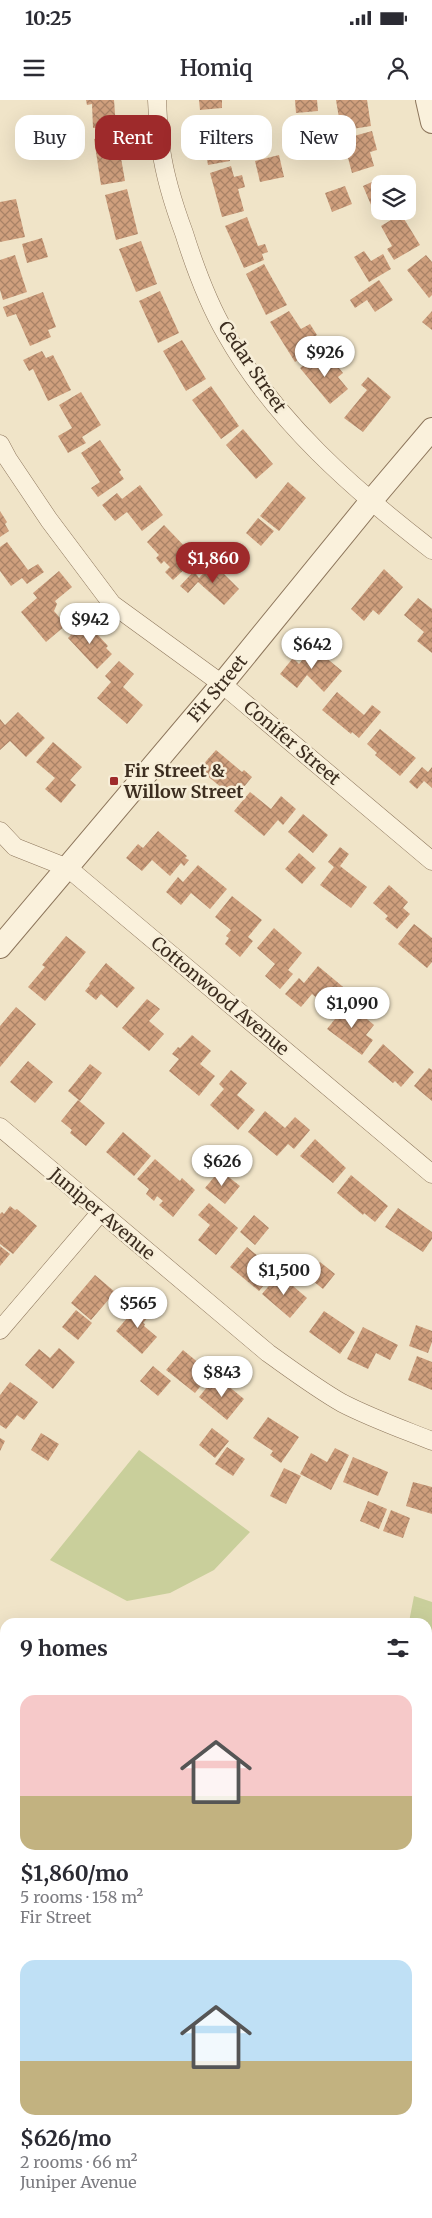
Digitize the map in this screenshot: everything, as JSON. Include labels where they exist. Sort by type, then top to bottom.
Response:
[{"type":"street","name":"Cedar Street","points":[[157,100],[161,150],[171,196],[198,274],[226,335],[260,385],[299,432],[370,501],[432,550]]},
{"type":"street","points":[[427,100],[432,122]]},
{"type":"street","name":"Fir Street","points":[[0,947],[222,684],[370,501],[432,429]]},
{"type":"street","name":"Conifer Street","points":[[0,444],[39,505],[112,604],[222,684],[432,861]]},
{"type":"street","name":"Cottonwood Avenue","points":[[0,831],[15,847],[68,868],[432,1174]]},
{"type":"street","name":"Juniper Avenue","points":[[0,1126],[100,1213],[268,1353],[310,1383],[343,1403],[432,1441]]},
{"type":"street","points":[[0,1330],[100,1213]]},
{"type":"green space","points":[[139,1450],[250,1532],[214,1570],[170,1593],[127,1601],[50,1560]]},
{"type":"green space","points":[[414,1596],[432,1602],[432,1618],[410,1618]]},
{"type":"building","points":[[86,100],[114,100],[115,115],[95,115],[95,128],[93,128],[92,104],[87,105]]},
{"type":"building","points":[[199,100],[222,100],[222,108],[200,110]]},
{"type":"building","points":[[295,100],[317,100],[318,111],[296,113]]},
{"type":"building","points":[[336,100],[367,100],[371,126],[356,128],[356,115],[338,115]]},
{"type":"building","points":[[372,131],[377,150],[370,152],[374,166],[352,173],[349,160],[356,160],[356,135]]},
{"type":"building","points":[[279,155],[284,177],[260,182],[255,161],[272,160],[272,157]]},
{"type":"building","points":[[97,160],[121,160],[125,181],[101,185]]},
{"type":"building","points":[[207,160],[230,160],[230,161],[208,165]]},
{"type":"building","points":[[231,166],[234,177],[242,175],[245,187],[238,189],[244,211],[222,217],[210,173]]},
{"type":"building","points":[[371,182],[371,205],[363,186]]},
{"type":"building","points":[[345,186],[352,204],[332,212],[325,193]]},
{"type":"building","points":[[127,189],[138,234],[116,240],[105,195]]},
{"type":"building","points":[[16,199],[25,237],[0,242],[0,202]]},
{"type":"building","points":[[247,217],[258,246],[265,244],[268,252],[262,254],[264,260],[244,268],[225,226]]},
{"type":"building","points":[[391,220],[405,220],[420,245],[394,260],[387,249],[392,246],[381,226]]},
{"type":"building","points":[[42,238],[48,257],[27,263],[22,244]]},
{"type":"building","points":[[141,241],[157,284],[136,292],[119,249]]},
{"type":"building","points":[[364,251],[371,261],[383,254],[391,269],[369,282],[354,257]]},
{"type":"building","points":[[15,255],[27,292],[3,300],[0,290],[0,260]]},
{"type":"building","points":[[426,255],[432,262],[432,295],[429,298],[407,270]]},
{"type":"building","points":[[264,264],[287,305],[266,315],[246,274]]},
{"type":"building","points":[[379,280],[393,300],[375,312],[367,300],[355,308],[350,300]]},
{"type":"building","points":[[160,291],[179,333],[158,343],[139,301]]},
{"type":"building","points":[[43,292],[56,327],[48,330],[51,337],[30,346],[16,314],[7,317],[3,307]]},
{"type":"building","points":[[289,311],[301,329],[310,324],[317,335],[309,340],[314,349],[295,362],[270,322]]},
{"type":"building","points":[[432,311],[432,330],[422,322]]},
{"type":"building","points":[[182,340],[206,379],[186,391],[163,351]]},
{"type":"building","points":[[42,351],[46,358],[53,355],[71,390],[48,401],[33,369],[29,371],[23,360]]},
{"type":"building","points":[[318,354],[329,368],[335,363],[343,373],[338,377],[348,389],[330,404],[300,368]]},
{"type":"building","points":[[368,377],[391,397],[363,432],[344,418],[367,390],[361,385]]},
{"type":"building","points":[[211,386],[239,426],[221,439],[192,400]]},
{"type":"building","points":[[81,392],[101,425],[82,437],[86,443],[68,453],[58,436],[72,428],[59,405]]},
{"type":"building","points":[[243,429],[273,464],[256,479],[226,445]]},
{"type":"building","points":[[100,440],[121,470],[119,472],[124,479],[98,497],[91,488],[100,482],[81,453]]},
{"type":"building","points":[[288,482],[306,498],[279,531],[260,516]]},
{"type":"building","points":[[140,485],[163,515],[142,531],[127,512],[115,521],[102,505],[117,493],[122,499]]},
{"type":"building","points":[[0,511],[7,522],[5,524],[9,531],[0,537]]},
{"type":"building","points":[[258,518],[274,531],[261,546],[246,533]]},
{"type":"building","points":[[164,525],[190,552],[182,560],[188,566],[173,580],[165,572],[170,567],[164,561],[161,564],[156,558],[159,555],[147,542]]},
{"type":"building","points":[[7,542],[28,570],[38,564],[44,572],[27,584],[22,578],[11,586],[0,571],[0,547]]},
{"type":"building","points":[[213,563],[239,589],[224,605],[198,582],[188,593],[180,586],[194,571],[199,578]]},
{"type":"building","points":[[384,569],[403,587],[379,615],[373,610],[364,621],[351,609]]},
{"type":"building","points":[[59,571],[72,587],[55,601],[57,604],[54,611],[66,625],[46,642],[21,612],[37,598],[33,593]]},
{"type":"building","points":[[418,598],[432,609],[432,653],[417,641],[424,632],[404,615]]},
{"type":"building","points":[[85,621],[108,646],[106,648],[112,654],[97,669],[68,638]]},
{"type":"building","points":[[313,647],[342,671],[324,692],[307,675],[297,688],[280,674],[293,658],[299,664]]},
{"type":"building","points":[[119,661],[134,674],[123,687],[143,705],[127,724],[97,698],[111,682],[105,676]]},
{"type":"building","points":[[337,692],[364,715],[372,705],[381,712],[359,738],[352,732],[351,734],[322,710]]},
{"type":"building","points":[[18,712],[45,738],[26,757],[10,741],[0,750],[0,719],[5,725]]},
{"type":"building","points":[[380,729],[416,758],[400,776],[375,755],[377,753],[367,744]]},
{"type":"building","points":[[53,742],[82,767],[70,780],[76,785],[61,803],[45,789],[55,778],[36,762]]},
{"type":"building","points":[[216,750],[242,772],[244,770],[252,777],[239,793],[233,787],[228,793],[199,769]]},
{"type":"building","points":[[422,767],[428,772],[432,767],[432,788],[424,781],[417,789],[409,782]]},
{"type":"building","points":[[250,792],[271,809],[281,796],[296,809],[283,825],[278,820],[264,836],[234,811]]},
{"type":"building","points":[[303,814],[328,835],[313,853],[288,832]]},
{"type":"building","points":[[158,831],[187,856],[185,858],[189,860],[184,866],[181,863],[170,876],[152,860],[142,871],[126,858],[138,844],[143,848]]},
{"type":"building","points":[[340,847],[349,854],[340,866],[367,887],[351,908],[320,885],[334,867],[328,862]]},
{"type":"building","points":[[299,853],[316,868],[302,884],[285,869]]},
{"type":"building","points":[[198,865],[227,889],[210,909],[191,893],[181,905],[166,892],[178,877],[183,882]]},
{"type":"building","points":[[389,885],[408,902],[403,908],[410,914],[397,929],[385,919],[388,916],[373,903]]},
{"type":"building","points":[[232,896],[262,920],[248,937],[253,941],[240,957],[225,944],[229,938],[226,936],[231,930],[215,917]]},
{"type":"building","points":[[414,924],[432,938],[432,962],[427,968],[398,944]]},
{"type":"building","points":[[274,928],[302,953],[288,970],[293,974],[280,989],[265,976],[275,964],[257,948]]},
{"type":"building","points":[[66,936],[86,952],[45,1001],[28,987],[45,967],[42,965]]},
{"type":"building","points":[[106,963],[135,988],[117,1008],[101,994],[96,1000],[85,991]]},
{"type":"building","points":[[318,966],[348,991],[332,1011],[312,994],[301,1007],[285,994],[299,978],[304,983]]},
{"type":"building","points":[[147,999],[160,1009],[149,1021],[164,1034],[149,1051],[122,1028]]},
{"type":"building","points":[[348,1003],[374,1025],[366,1035],[373,1040],[362,1055],[327,1029]]},
{"type":"building","points":[[16,1007],[36,1024],[0,1067],[0,1026]]},
{"type":"building","points":[[192,1035],[211,1051],[200,1064],[215,1076],[199,1096],[169,1071],[179,1059],[172,1054]]},
{"type":"building","points":[[383,1044],[414,1072],[401,1087],[395,1081],[393,1083],[368,1062]]},
{"type":"building","points":[[28,1061],[53,1082],[35,1103],[10,1082]]},
{"type":"building","points":[[90,1064],[102,1073],[80,1101],[68,1091]]},
{"type":"building","points":[[429,1068],[432,1070],[432,1101],[414,1086]]},
{"type":"building","points":[[231,1070],[247,1083],[237,1095],[255,1110],[238,1130],[210,1105],[224,1089],[219,1084]]},
{"type":"building","points":[[78,1100],[105,1123],[86,1146],[70,1133],[72,1130],[61,1121]]},
{"type":"building","points":[[265,1111],[285,1128],[295,1117],[310,1130],[294,1149],[288,1144],[277,1156],[248,1132]]},
{"type":"building","points":[[123,1132],[151,1156],[134,1176],[106,1152]]},
{"type":"building","points":[[315,1139],[346,1168],[333,1183],[300,1156]]},
{"type":"building","points":[[155,1159],[180,1181],[182,1178],[195,1190],[173,1217],[159,1205],[163,1201],[157,1196],[154,1201],[146,1194],[149,1189],[137,1179]]},
{"type":"building","points":[[220,1170],[240,1186],[225,1204],[205,1188]]},
{"type":"building","points":[[351,1175],[388,1206],[375,1222],[364,1213],[363,1215],[337,1193]]},
{"type":"building","points":[[209,1203],[238,1228],[216,1255],[198,1240],[210,1225],[198,1215]]},
{"type":"building","points":[[10,1206],[15,1210],[17,1209],[37,1226],[13,1254],[0,1244],[0,1214],[2,1212],[4,1214]]},
{"type":"building","points":[[398,1208],[432,1232],[432,1239],[423,1252],[385,1227]]},
{"type":"building","points":[[254,1215],[269,1228],[255,1245],[240,1232]]},
{"type":"building","points":[[0,1246],[10,1254],[0,1266]]},
{"type":"building","points":[[247,1247],[276,1271],[259,1291],[230,1267]]},
{"type":"building","points":[[320,1262],[335,1274],[323,1289],[308,1277]]},
{"type":"building","points":[[279,1274],[307,1298],[290,1318],[262,1294]]},
{"type":"building","points":[[95,1275],[115,1292],[91,1320],[71,1303]]},
{"type":"building","points":[[140,1303],[152,1313],[143,1323],[145,1324],[144,1326],[157,1337],[142,1354],[116,1331]]},
{"type":"building","points":[[76,1310],[92,1323],[78,1340],[62,1327]]},
{"type":"building","points":[[324,1311],[355,1332],[340,1354],[309,1332]]},
{"type":"building","points":[[416,1325],[432,1331],[432,1342],[428,1353],[409,1346]]},
{"type":"building","points":[[363,1327],[398,1345],[390,1360],[376,1353],[368,1369],[347,1359]]},
{"type":"building","points":[[59,1348],[75,1362],[53,1389],[25,1365],[39,1349],[50,1358]]},
{"type":"building","points":[[183,1350],[211,1373],[195,1393],[166,1370]]},
{"type":"building","points":[[417,1356],[432,1362],[432,1390],[408,1380]]},
{"type":"building","points":[[153,1366],[171,1381],[158,1396],[140,1381]]},
{"type":"building","points":[[216,1376],[244,1399],[227,1420],[199,1397]]},
{"type":"building","points":[[10,1382],[38,1402],[24,1420],[17,1415],[6,1429],[0,1425],[0,1395]]},
{"type":"building","points":[[268,1417],[299,1437],[281,1463],[270,1455],[273,1451],[253,1438]]},
{"type":"building","points":[[212,1428],[229,1441],[215,1458],[199,1445]]},
{"type":"building","points":[[41,1433],[59,1444],[48,1461],[31,1450]]},
{"type":"building","points":[[0,1438],[5,1441],[0,1451]]},
{"type":"building","points":[[227,1447],[245,1459],[233,1476],[215,1464]]},
{"type":"building","points":[[335,1448],[349,1455],[331,1490],[300,1474],[311,1453],[327,1462]]},
{"type":"building","points":[[353,1457],[388,1472],[378,1496],[343,1482]]},
{"type":"building","points":[[284,1468],[301,1476],[286,1504],[270,1496]]},
{"type":"building","points":[[413,1482],[432,1487],[432,1514],[406,1506]]},
{"type":"building","points":[[368,1501],[387,1509],[379,1529],[360,1521]]},
{"type":"building","points":[[391,1510],[410,1518],[403,1538],[383,1531]]},
{"type":"place","name":"Fir Street & Willow Street","points":[[114,781]]}]
